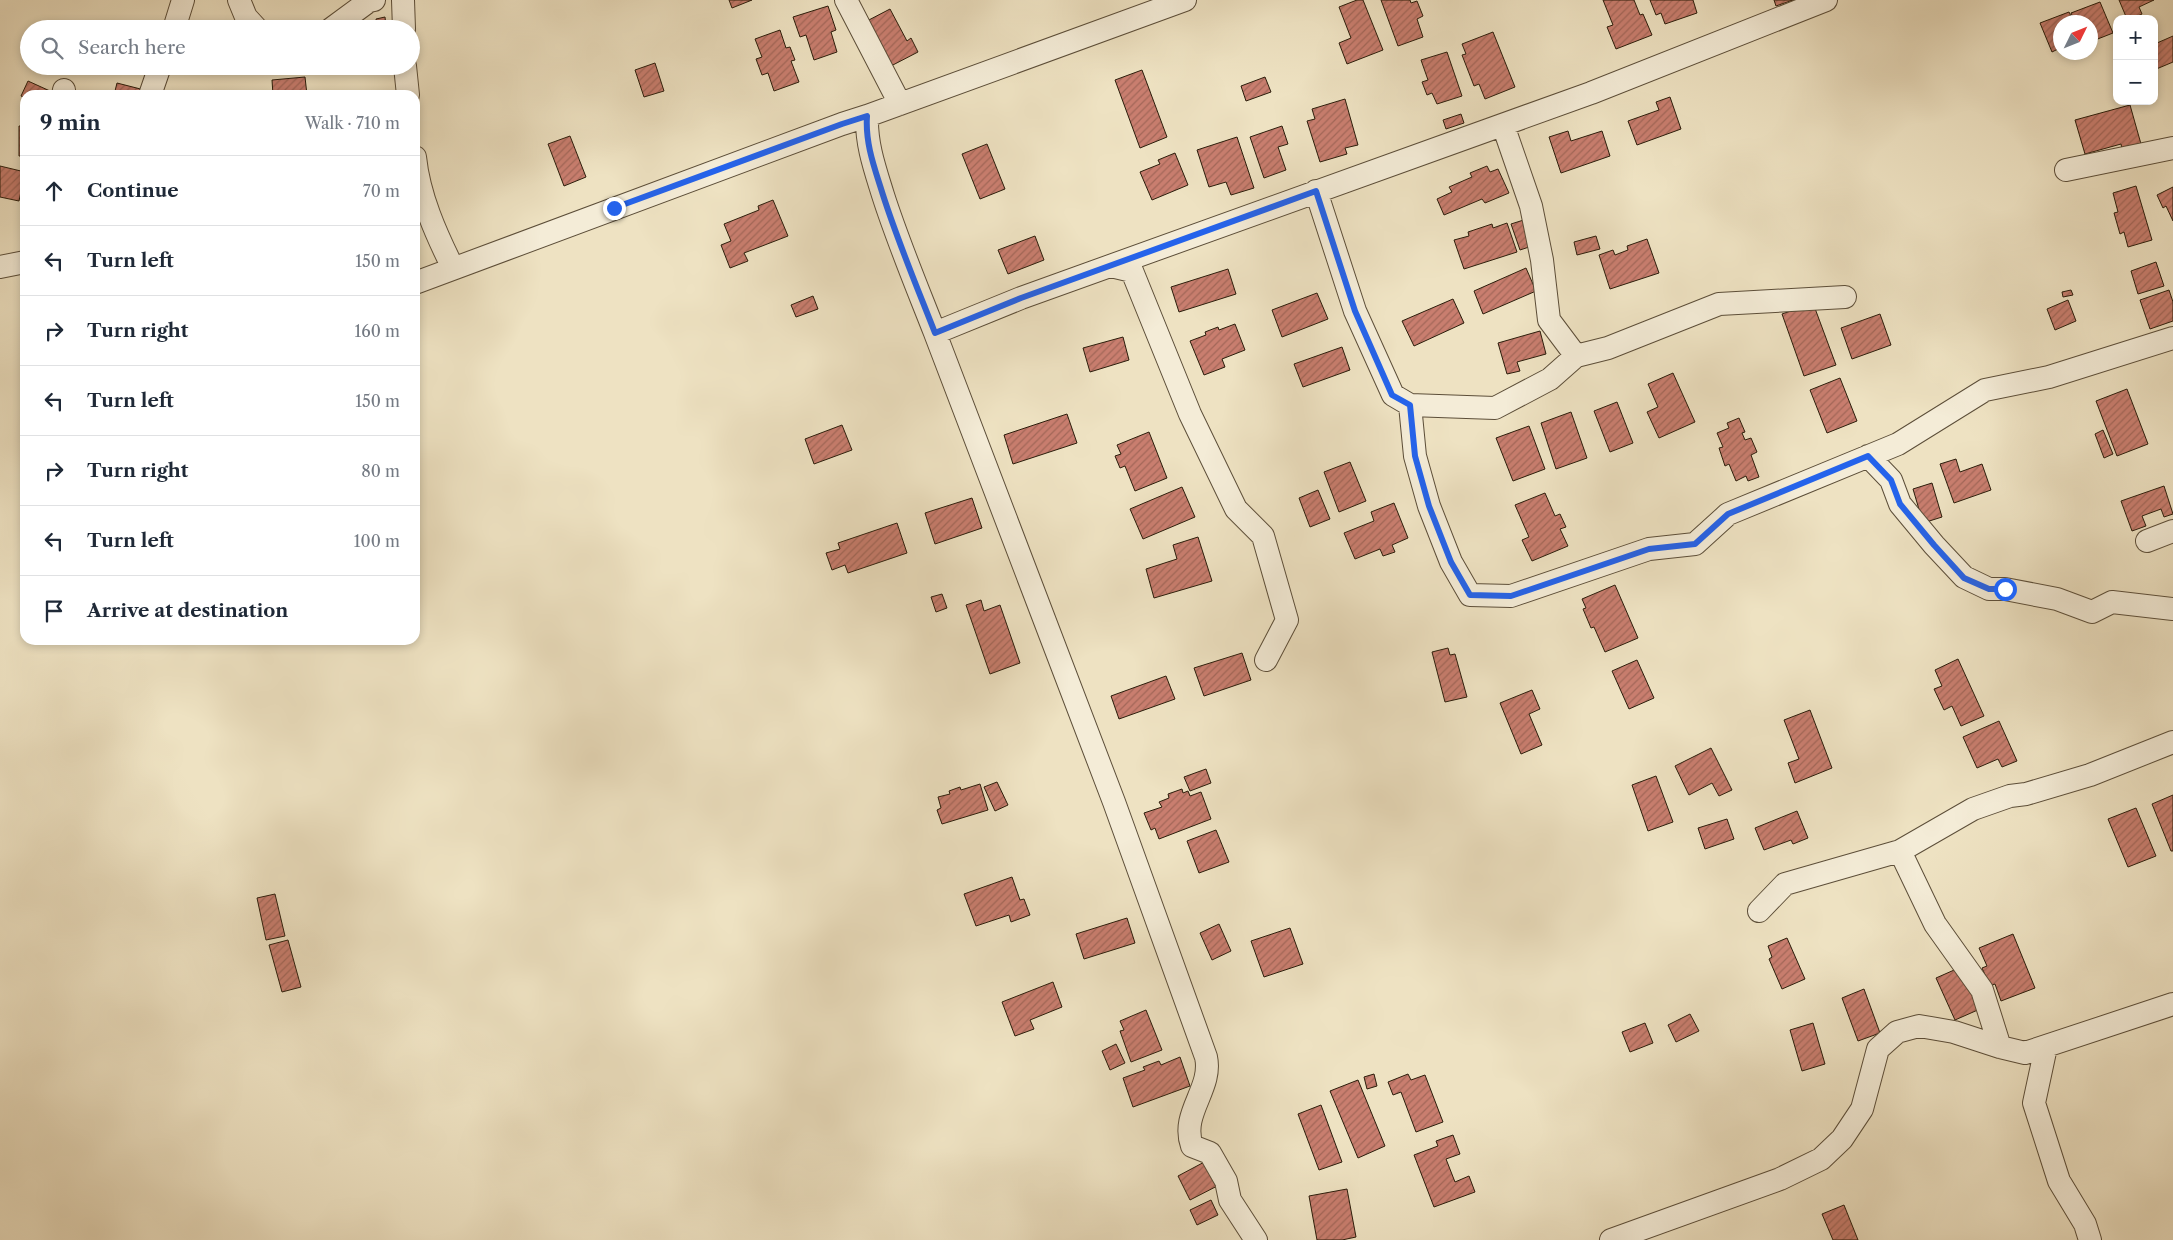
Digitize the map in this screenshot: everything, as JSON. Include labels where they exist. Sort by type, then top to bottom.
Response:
[{"type":"street","points":[[177,20],[183,0]]},
{"type":"street","points":[[239,0],[249,20]]},
{"type":"street","points":[[343,20],[369,1],[374,0]]},
{"type":"street","points":[[403,0],[404,20]]},
{"type":"street","points":[[846,0],[900,104]]},
{"type":"street","points":[[420,281],[842,124],[1185,0]]},
{"type":"street","points":[[935,333],[1021,298],[1591,94],[1826,0]]},
{"type":"street","points":[[152,90],[157,75]]},
{"type":"street","points":[[406,75],[407,90]]},
{"type":"street","points":[[867,116],[866,131],[872,160],[895,232],[1114,802],[1203,1048],[1208,1068],[1188,1124],[1192,1146],[1210,1153],[1226,1181],[1230,1200],[1256,1240]]},
{"type":"street","points":[[1503,125],[1531,206],[1542,260],[1549,320],[1576,356]]},
{"type":"street","points":[[2066,170],[2173,148]]},
{"type":"street","points":[[420,182],[434,230],[453,268]]},
{"type":"street","points":[[1316,191],[1355,311],[1392,395],[1410,405],[1495,408],[1550,379],[1576,356],[1608,348],[1719,304],[1845,297]]},
{"type":"street","points":[[0,267],[20,263]]},
{"type":"street","points":[[1111,266],[1132,271],[1190,414],[1236,510],[1262,536],[1287,620],[1266,660]]},
{"type":"street","points":[[1410,405],[1415,456],[1429,506],[1451,562],[1470,595],[1511,596],[1649,549],[1695,544],[1728,514],[1898,444],[1985,390],[2049,377],[2173,338]]},
{"type":"street","points":[[1868,456],[1891,480],[1900,504],[1964,578],[1989,589],[2005,589],[2057,599],[2092,612],[2112,602],[2173,609]]},
{"type":"street","points":[[2147,541],[2173,531]]},
{"type":"street","points":[[1759,911],[1785,884],[1900,851],[1973,809],[2010,796],[2026,794],[2090,775],[2173,742]]},
{"type":"street","points":[[1900,851],[1935,924],[1982,990],[2000,1048]]},
{"type":"street","points":[[1611,1240],[1780,1178],[1821,1159],[1842,1139],[1862,1109],[1878,1049],[1896,1032],[1919,1026],[1954,1032],[2000,1048],[2025,1053],[2173,1004]]},
{"type":"street","points":[[2046,1047],[2034,1103],[2059,1181],[2085,1224],[2090,1240]]},
{"type":"building","points":[[729,0],[752,0],[732,8]]},
{"type":"building","points":[[1357,0],[1363,0],[1383,50],[1347,64],[1339,43],[1351,38],[1339,7]]},
{"type":"building","points":[[1381,0],[1410,0],[1411,3],[1417,1],[1423,16],[1417,19],[1423,37],[1398,46]]},
{"type":"building","points":[[1603,0],[1634,0],[1640,15],[1643,14],[1652,35],[1616,49],[1607,27],[1613,25]]},
{"type":"building","points":[[1650,0],[1693,0],[1697,13],[1665,24],[1661,13],[1656,15]]},
{"type":"building","points":[[1774,0],[1793,0],[1776,6]]},
{"type":"building","points":[[2119,0],[2154,0],[2139,7],[2142,14],[2125,15]]},
{"type":"building","points":[[2100,2],[2113,33],[2098,39],[2098,15],[2072,15],[2071,13]]},
{"type":"building","points":[[828,6],[836,30],[831,32],[837,52],[814,60],[806,35],[800,37],[793,17]]},
{"type":"building","points":[[890,9],[907,41],[911,38],[918,52],[889,67],[865,22]]},
{"type":"building","points":[[385,17],[385,20],[376,20]]},
{"type":"building","points":[[2053,18],[2052,52],[2040,23]]},
{"type":"building","points":[[780,30],[786,48],[790,47],[795,60],[791,61],[799,82],[774,91],[768,73],[762,75],[756,59],[762,57],[755,39]]},
{"type":"building","points":[[1493,32],[1515,87],[1485,99],[1479,84],[1474,86],[1462,55],[1466,54],[1462,44]]},
{"type":"building","points":[[2173,36],[2173,62],[2158,68],[2158,60],[2158,43]]},
{"type":"building","points":[[1447,52],[1462,96],[1437,104],[1432,93],[1427,95],[1422,82],[1428,80],[1421,60]]},
{"type":"building","points":[[655,63],[664,91],[644,97],[635,70]]},
{"type":"building","points":[[1142,70],[1167,137],[1140,148],[1115,80]]},
{"type":"building","points":[[305,77],[306,90],[273,90],[272,80]]},
{"type":"building","points":[[1265,77],[1271,92],[1246,101],[1241,86]]},
{"type":"building","points":[[28,81],[48,90],[24,90]]},
{"type":"building","points":[[117,83],[144,90],[115,90]]},
{"type":"building","points":[[1670,97],[1681,129],[1637,145],[1628,121],[1659,110],[1656,102]]},
{"type":"building","points":[[1345,99],[1358,145],[1345,148],[1347,154],[1320,162],[1307,121],[1315,119],[1312,109]]},
{"type":"building","points":[[2130,105],[2141,144],[2122,149],[2121,144],[2085,154],[2075,120]]},
{"type":"building","points":[[1461,114],[1464,123],[1446,129],[1443,120]]},
{"type":"building","points":[[19,126],[20,126],[20,156]]},
{"type":"building","points":[[1282,126],[1288,144],[1278,147],[1286,170],[1264,178],[1250,137]]},
{"type":"building","points":[[1568,131],[1571,141],[1602,131],[1610,156],[1561,173],[1549,137]]},
{"type":"building","points":[[570,136],[586,177],[564,186],[548,144]]},
{"type":"building","points":[[1237,137],[1254,188],[1231,195],[1226,182],[1209,187],[1197,150]]},
{"type":"building","points":[[987,144],[1005,189],[980,199],[962,154]]},
{"type":"building","points":[[1175,153],[1188,185],[1152,200],[1140,172],[1160,164],[1158,160]]},
{"type":"building","points":[[0,166],[20,171],[19,201],[0,197]]},
{"type":"building","points":[[1487,166],[1490,172],[1498,169],[1509,193],[1485,203],[1482,199],[1444,215],[1437,199],[1452,192],[1449,187],[1472,177],[1470,173]]},
{"type":"building","points":[[2136,186],[2152,240],[2128,247],[2124,232],[2120,234],[2114,213],[2118,212],[2113,193]]},
{"type":"building","points":[[2173,187],[2173,221],[2166,206],[2163,208],[2157,195]]},
{"type":"building","points":[[773,200],[788,236],[744,253],[748,261],[730,268],[721,245],[731,241],[724,224],[759,210],[758,206]]},
{"type":"building","points":[[1530,218],[1538,244],[1520,250],[1511,224]]},
{"type":"building","points":[[1507,223],[1517,252],[1464,269],[1454,240],[1469,236],[1468,232],[1492,224],[1493,228]]},
{"type":"building","points":[[1035,236],[1044,260],[1008,274],[998,250]]},
{"type":"building","points":[[1596,236],[1600,249],[1577,255],[1574,242]]},
{"type":"building","points":[[1647,239],[1659,273],[1610,289],[1599,255],[1613,250],[1615,255],[1628,250],[1627,246]]},
{"type":"building","points":[[2156,262],[2164,286],[2138,294],[2131,271]]},
{"type":"building","points":[[1526,268],[1536,291],[1483,314],[1474,291]]},
{"type":"building","points":[[1228,269],[1236,294],[1179,312],[1171,287]]},
{"type":"building","points":[[2071,290],[2073,295],[2063,297],[2062,292]]},
{"type":"building","points":[[2169,290],[2173,302],[2173,321],[2150,329],[2140,300]]},
{"type":"building","points":[[1317,293],[1328,319],[1282,337],[1272,310]]},
{"type":"building","points":[[813,296],[818,309],[796,317],[791,305]]},
{"type":"building","points":[[1453,299],[1464,323],[1414,346],[1402,321]]},
{"type":"building","points":[[2068,300],[2076,321],[2055,330],[2047,309]]},
{"type":"building","points":[[1813,303],[1836,365],[1804,376],[1782,314]]},
{"type":"building","points":[[1880,314],[1891,345],[1852,359],[1841,328]]},
{"type":"building","points":[[1235,324],[1245,350],[1222,359],[1225,367],[1204,375],[1190,341],[1206,335],[1205,332],[1218,327],[1219,330]]},
{"type":"building","points":[[1540,331],[1546,354],[1517,362],[1520,371],[1507,374],[1498,343]]},
{"type":"building","points":[[1123,337],[1129,360],[1090,372],[1083,348]]},
{"type":"building","points":[[1342,347],[1350,370],[1303,387],[1294,364]]},
{"type":"building","points":[[1673,373],[1695,422],[1659,438],[1647,412],[1658,407],[1648,384]]},
{"type":"building","points":[[1840,378],[1857,421],[1827,433],[1810,390]]},
{"type":"building","points":[[2127,389],[2148,444],[2117,456],[2096,401]]},
{"type":"building","points":[[1617,402],[1633,443],[1610,452],[1594,411]]},
{"type":"building","points":[[1571,412],[1587,458],[1556,469],[1541,423]]},
{"type":"building","points":[[1067,414],[1077,443],[1013,464],[1004,435]]},
{"type":"building","points":[[1739,418],[1745,432],[1742,433],[1745,440],[1751,438],[1757,452],[1751,455],[1759,477],[1748,481],[1746,476],[1736,481],[1729,464],[1725,466],[1719,448],[1723,447],[1717,433],[1729,428],[1727,423]]},
{"type":"building","points":[[842,425],[852,450],[814,464],[805,439]]},
{"type":"building","points":[[1529,426],[1545,469],[1513,481],[1496,438]]},
{"type":"building","points":[[2103,430],[2113,454],[2104,458],[2095,434]]},
{"type":"building","points":[[1149,432],[1167,478],[1135,491],[1125,466],[1120,468],[1115,456],[1121,454],[1117,445]]},
{"type":"building","points":[[1956,459],[1960,472],[1982,464],[1991,490],[1954,503],[1940,464]]},
{"type":"building","points":[[1350,462],[1366,501],[1339,512],[1324,472]]},
{"type":"building","points":[[1932,483],[1942,517],[1923,523],[1913,489]]},
{"type":"building","points":[[2164,486],[2173,514],[2164,517],[2161,509],[2142,516],[2146,526],[2132,531],[2121,501]]},
{"type":"building","points":[[1182,487],[1195,517],[1143,539],[1130,509]]},
{"type":"building","points":[[1318,490],[1330,519],[1310,527],[1299,498]]},
{"type":"building","points":[[1545,493],[1555,516],[1560,514],[1566,527],[1560,529],[1568,546],[1532,561],[1522,540],[1529,537],[1515,505]]},
{"type":"building","points":[[972,498],[982,528],[935,544],[925,513]]},
{"type":"building","points":[[1394,503],[1408,538],[1392,545],[1395,552],[1383,556],[1380,549],[1355,559],[1344,533],[1374,521],[1371,512]]},
{"type":"building","points":[[897,523],[907,553],[848,573],[845,565],[832,570],[826,553],[840,549],[838,543]]},
{"type":"building","points":[[1198,537],[1212,581],[1154,598],[1146,569],[1177,559],[1173,545]]},
{"type":"building","points":[[1615,585],[1638,638],[1605,652],[1594,627],[1591,628],[1583,609],[1586,608],[1582,599]]},
{"type":"building","points":[[942,594],[947,608],[936,612],[931,597]]},
{"type":"building","points":[[981,600],[984,611],[1000,605],[1020,663],[990,674],[966,605]]},
{"type":"building","points":[[1448,648],[1450,655],[1455,654],[1467,697],[1445,702],[1432,652]]},
{"type":"building","points":[[1242,653],[1251,680],[1204,696],[1194,668]]},
{"type":"building","points":[[1958,659],[1984,716],[1961,726],[1952,706],[1944,710],[1934,689],[1942,686],[1935,670]]},
{"type":"building","points":[[1637,660],[1654,698],[1629,709],[1612,671]]},
{"type":"building","points":[[1166,676],[1175,699],[1119,719],[1111,696]]},
{"type":"building","points":[[1532,690],[1540,709],[1529,714],[1542,745],[1521,754],[1500,703]]},
{"type":"building","points":[[1810,710],[1832,768],[1795,783],[1788,763],[1799,759],[1784,720]]},
{"type":"building","points":[[1999,721],[2017,761],[2002,767],[1998,759],[1977,768],[1963,737]]},
{"type":"building","points":[[1711,748],[1732,790],[1719,796],[1712,783],[1689,795],[1675,766]]},
{"type":"building","points":[[1206,769],[1211,783],[1190,791],[1184,777]]},
{"type":"building","points":[[1656,776],[1673,822],[1648,831],[1632,785]]},
{"type":"building","points":[[997,782],[1008,805],[995,811],[984,787]]},
{"type":"building","points":[[980,784],[988,810],[942,824],[937,810],[941,808],[938,797],[950,794],[949,791],[960,787],[961,790]]},
{"type":"building","points":[[1182,789],[1183,793],[1188,791],[1190,796],[1201,792],[1211,819],[1159,839],[1155,828],[1151,830],[1144,813],[1162,807],[1159,802],[1169,798],[1168,794]]},
{"type":"building","points":[[2173,795],[2173,851],[2171,851],[2152,804]]},
{"type":"building","points":[[2136,808],[2156,856],[2128,867],[2108,819]]},
{"type":"building","points":[[1797,811],[1808,838],[1793,844],[1791,840],[1764,850],[1755,828]]},
{"type":"building","points":[[1727,819],[1734,839],[1705,849],[1698,828]]},
{"type":"building","points":[[1216,830],[1229,862],[1199,873],[1187,841]]},
{"type":"building","points":[[1012,877],[1020,900],[1024,899],[1030,915],[1011,922],[1009,915],[976,926],[964,894]]},
{"type":"building","points":[[275,894],[285,936],[266,940],[257,898]]},
{"type":"building","points":[[1127,918],[1135,943],[1084,959],[1076,934]]},
{"type":"building","points":[[1219,924],[1231,951],[1212,960],[1200,933]]},
{"type":"building","points":[[1290,928],[1303,964],[1264,977],[1251,941]]},
{"type":"building","points":[[2013,934],[2035,988],[2001,1001],[1995,984],[1990,986],[1982,968],[1987,966],[1979,948]]},
{"type":"building","points":[[1787,938],[1805,979],[1782,989],[1769,959],[1772,957],[1768,946]]},
{"type":"building","points":[[288,940],[301,987],[282,992],[269,945]]},
{"type":"building","points":[[1961,967],[1980,1009],[1955,1020],[1936,978]]},
{"type":"building","points":[[1053,982],[1062,1007],[1030,1020],[1034,1029],[1015,1036],[1002,1002]]},
{"type":"building","points":[[1864,989],[1880,1033],[1858,1041],[1842,998]]},
{"type":"building","points":[[1146,1010],[1162,1050],[1131,1062],[1120,1031],[1124,1030],[1120,1021]]},
{"type":"building","points":[[1690,1014],[1699,1031],[1676,1042],[1668,1025]]},
{"type":"building","points":[[1645,1023],[1653,1043],[1630,1052],[1622,1032]]},
{"type":"building","points":[[1813,1023],[1825,1064],[1802,1071],[1790,1030]]},
{"type":"building","points":[[1116,1044],[1125,1063],[1110,1070],[1102,1051]]},
{"type":"building","points":[[1180,1057],[1190,1086],[1133,1107],[1123,1078],[1145,1070],[1143,1067],[1159,1061],[1161,1065]]},
{"type":"building","points":[[1374,1074],[1377,1086],[1367,1089],[1364,1077]]},
{"type":"building","points":[[1408,1074],[1411,1080],[1425,1075],[1443,1122],[1416,1132],[1401,1092],[1393,1095],[1388,1082]]},
{"type":"building","points":[[1358,1080],[1385,1146],[1358,1158],[1330,1091]]},
{"type":"building","points":[[1321,1105],[1342,1162],[1319,1170],[1298,1114]]},
{"type":"building","points":[[1453,1135],[1460,1154],[1446,1159],[1455,1182],[1469,1176],[1475,1192],[1434,1207],[1414,1155],[1438,1146],[1436,1141]]},
{"type":"building","points":[[1210,1159],[1223,1183],[1190,1200],[1178,1176]]},
{"type":"building","points":[[1347,1189],[1356,1237],[1342,1240],[1317,1240],[1309,1196]]},
{"type":"building","points":[[1211,1200],[1218,1215],[1197,1225],[1190,1210]]},
{"type":"building","points":[[1844,1205],[1858,1240],[1833,1240],[1822,1214]]},
{"type":"route","points":[[614,208],[867,116],[866,131],[872,160],[895,232],[935,333],[1021,298],[1316,191],[1355,311],[1392,395],[1410,405],[1415,456],[1429,506],[1451,562],[1470,595],[1511,596],[1649,549],[1695,544],[1728,514],[1868,456],[1891,480],[1900,504],[1964,578],[1989,589],[2005,589]]}]
